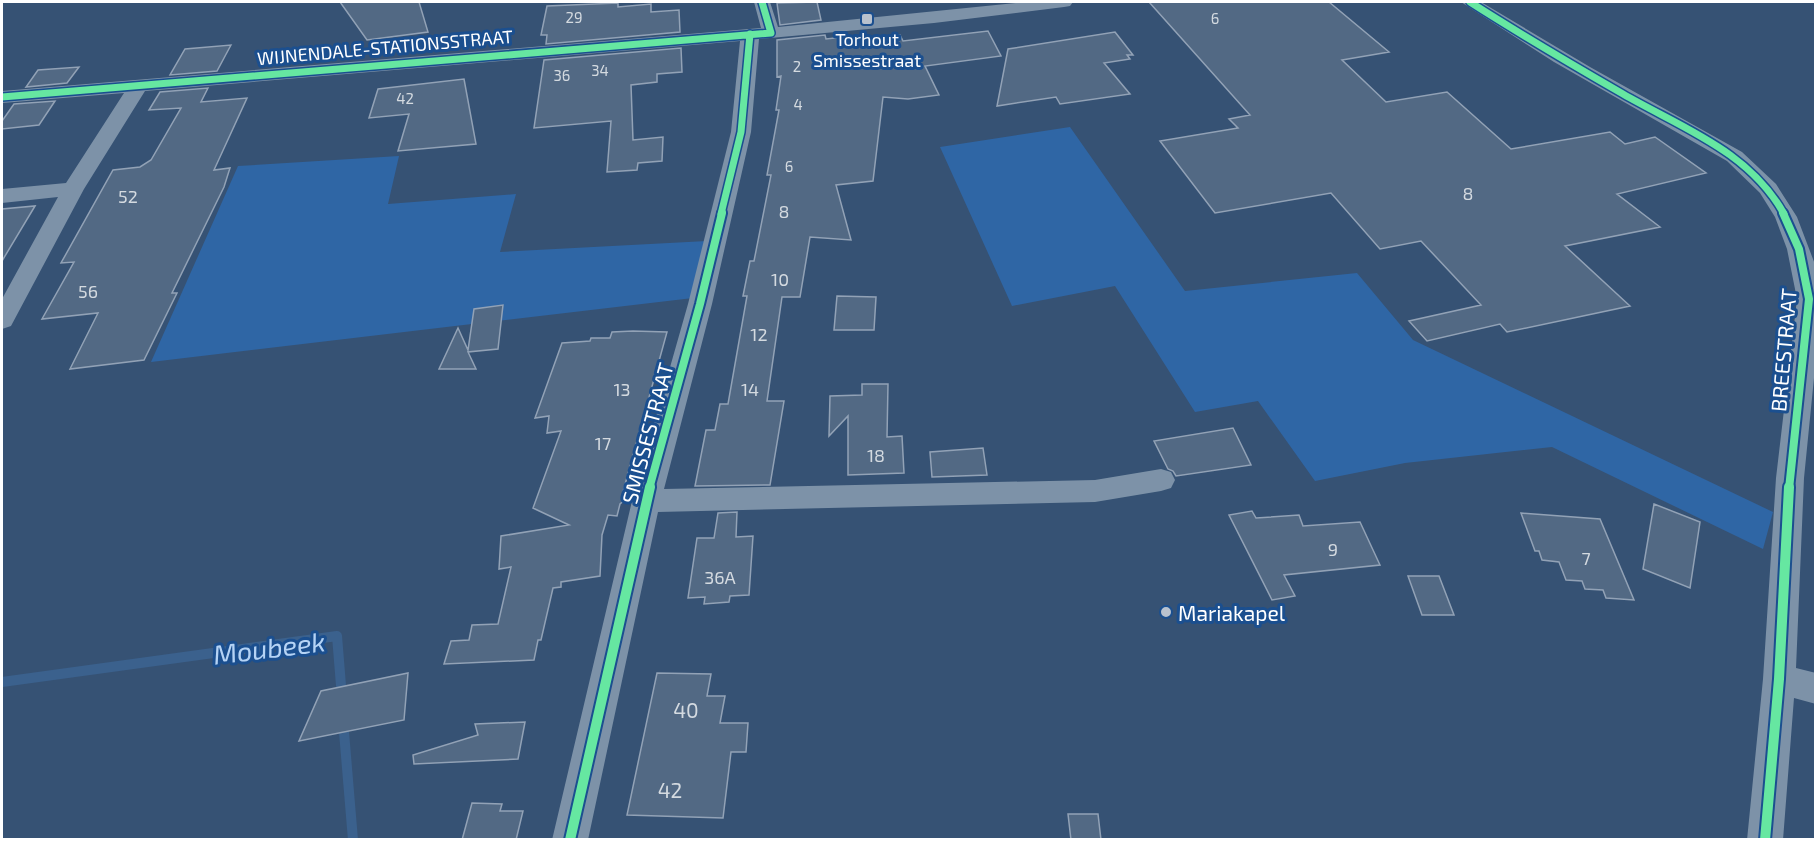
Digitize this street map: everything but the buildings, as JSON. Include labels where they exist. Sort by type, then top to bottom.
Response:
[{"type":"street","points":[[760,34],[762,2]]},
{"type":"street","name":"WIJNENDALE-STATIONSSTRAAT","points":[[2,97],[760,34],[934,18],[1064,2]]},
{"type":"street","name":"BREESTRAAT","points":[[1470,2],[1591,76],[1741,162],[1770,190],[1797,243],[1806,274],[1809,299],[1790,478],[1779,679],[1765,840]]},
{"type":"street","name":"SMISSESTRAAT","points":[[570,840],[646,501],[700,304],[741,132],[760,34]]},
{"type":"street","points":[[2,320],[73,189],[139,85]]},
{"type":"street","points":[[2,196],[73,189]]},
{"type":"street","name":"SMISSESTRAAT","points":[[646,501],[1095,491],[1161,480]]},
{"type":"street","points":[[1779,679],[1815,690]]},
{"type":"shaded area","points":[[1070,127],[1185,291],[1357,273],[1413,340],[1773,512],[1763,549],[1552,447],[1405,463],[1315,481],[1258,401],[1195,412],[1115,286],[1012,306],[940,147]]},
{"type":"shaded area","points":[[399,156],[388,204],[516,194],[500,252],[707,241],[693,298],[151,362],[238,166]]},
{"type":"waterway","name":"Moubeek","points":[[2,682],[337,636],[342,698]]},
{"type":"waterway","name":"Moubeek","points":[[343,720],[353,840]]},
{"type":"cycle path","points":[[2,97],[771,33],[762,2]]},
{"type":"cycle path","points":[[1470,2],[1584,71],[1734,156],[1757,176],[1778,203],[1799,249],[1809,299],[1790,478],[1779,679],[1765,840]]},
{"type":"cycle path","points":[[570,840],[646,501],[700,304],[741,132],[750,34]]},
{"type":"place","name":"Torhout Smissestraat","points":[[867,19]]},
{"type":"place","name":"Mariakapel","points":[[1166,612]]}]
